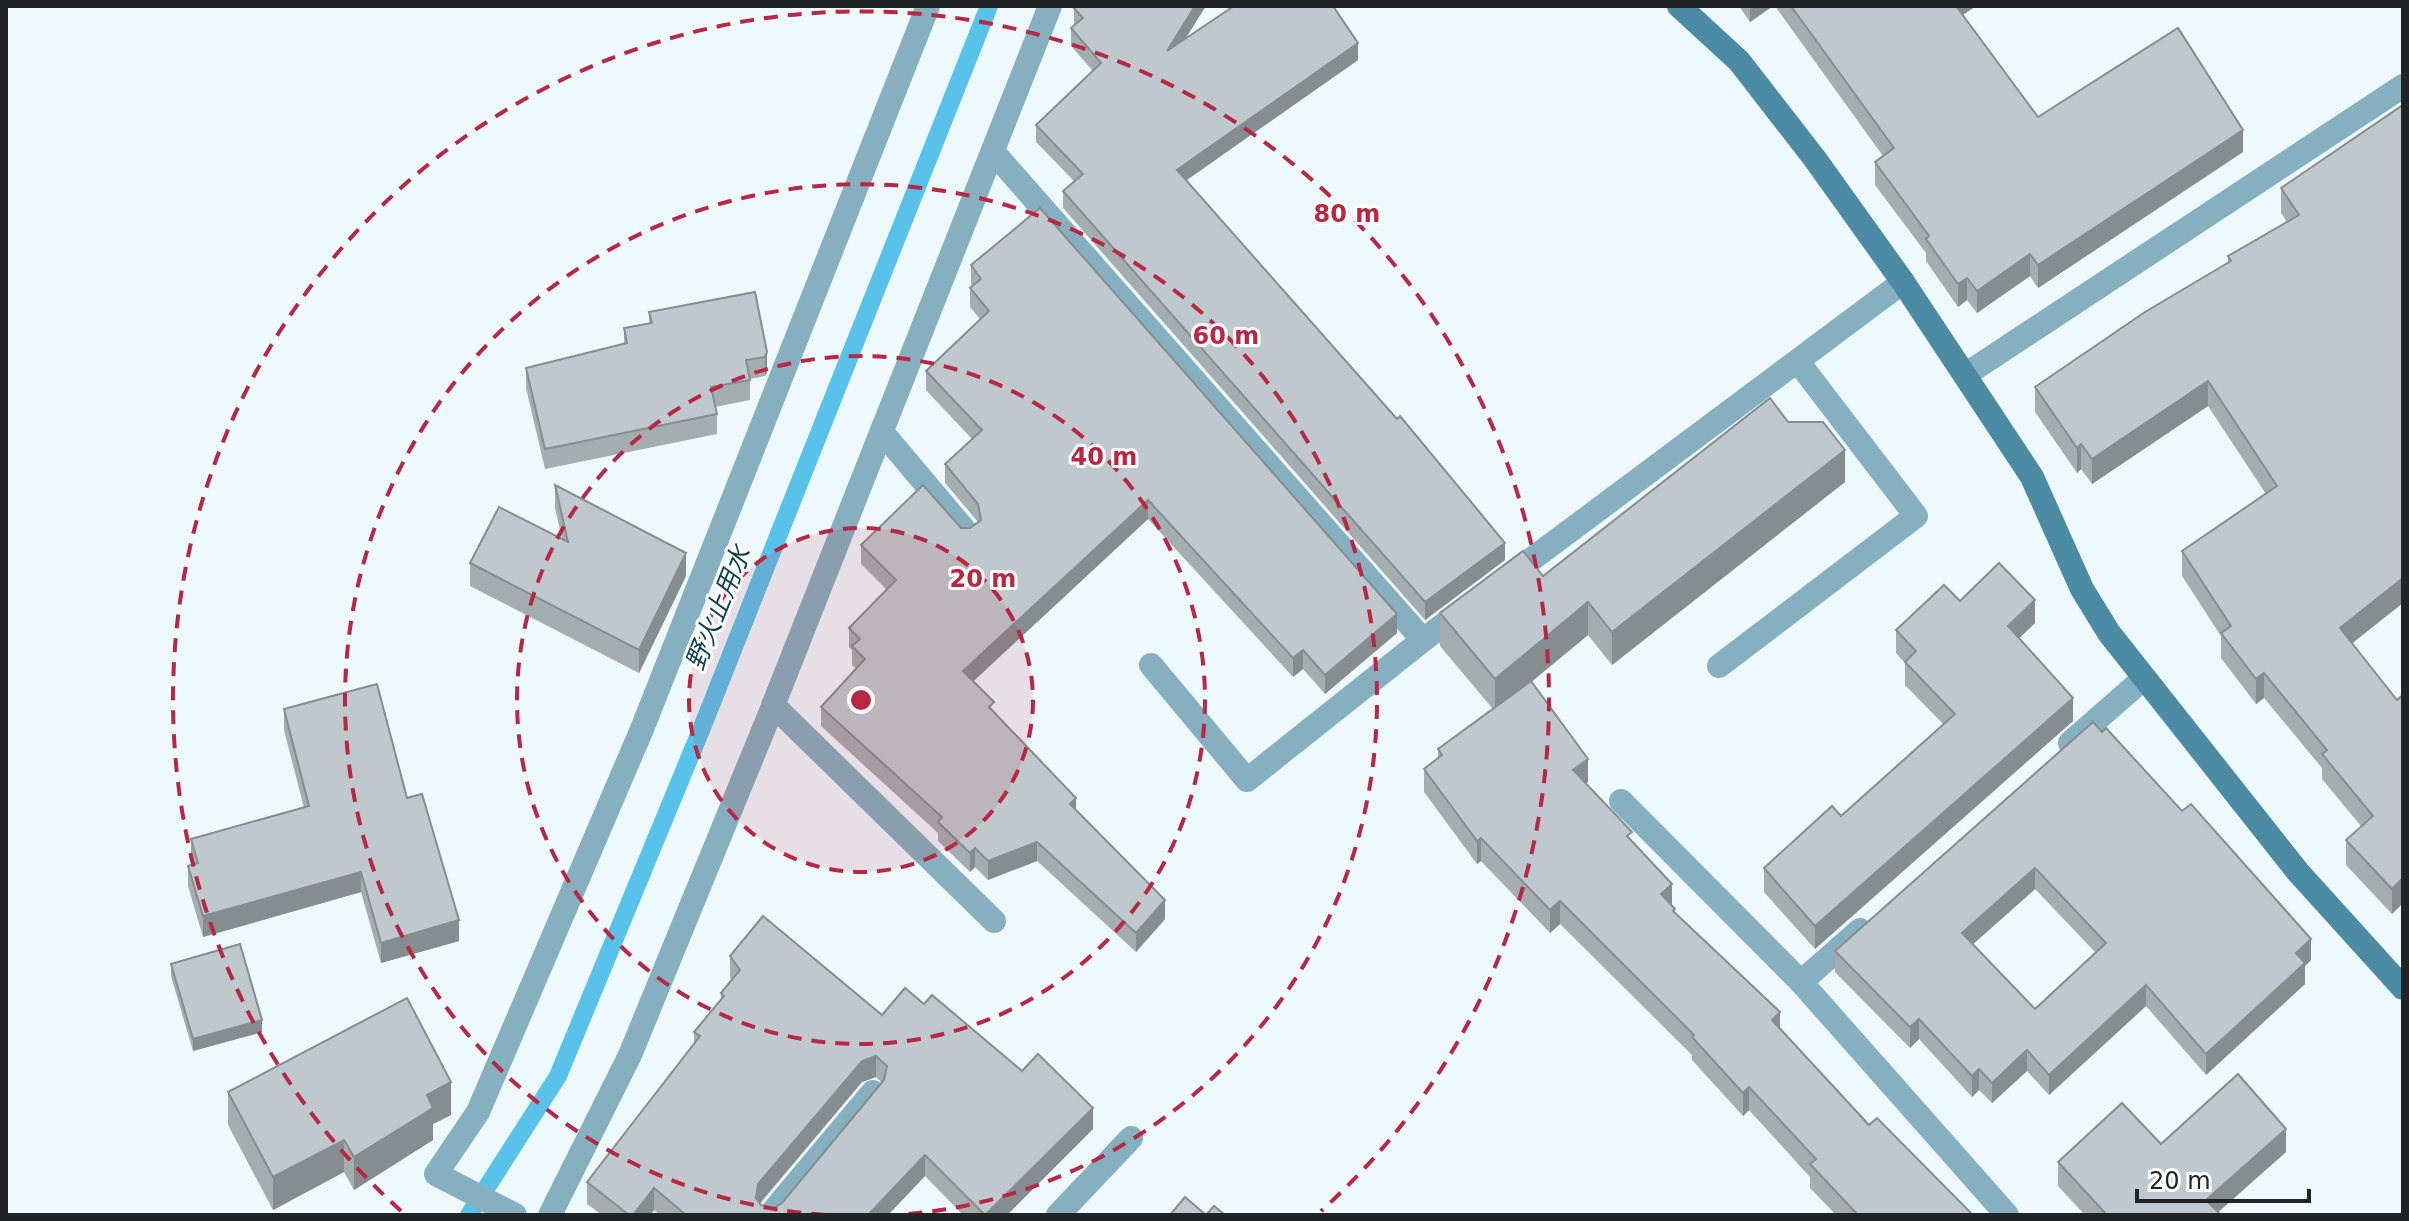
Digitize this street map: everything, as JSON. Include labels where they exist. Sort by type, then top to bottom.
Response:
[{"type":"street","points":[[511,1213],[436,1174],[478,1112],[642,729],[928,6]]},
{"type":"street","points":[[550,1215],[630,1055],[773,705],[1050,6]]},
{"type":"street","points":[[1679,6],[1739,61],[1815,159],[1903,282],[2032,477],[2082,589],[2143,679],[2298,872],[2403,988]]},
{"type":"street","points":[[1965,375],[2403,86]]},
{"type":"street","points":[[994,153],[1423,640]]},
{"type":"street","points":[[1151,665],[1247,780],[1423,640],[1799,363],[1903,282]]},
{"type":"street","points":[[1719,666],[1916,516],[1799,363]]},
{"type":"street","points":[[882,432],[967,533]]},
{"type":"street","points":[[2049,762],[2143,679]]},
{"type":"street","points":[[773,705],[994,921]]},
{"type":"street","points":[[1621,801],[1801,982],[2007,1215]]},
{"type":"street","points":[[1801,982],[1883,909]]},
{"type":"street","points":[[770,1215],[873,1092]]},
{"type":"street","points":[[1058,1215],[1131,1138]]},
{"type":"building","points":[[1195,6],[1167,51],[1234,6],[1333,6],[1358,43],[1177,170],[1397,419],[1400,416],[1505,543],[1425,602],[1063,191],[1083,174],[1036,125],[1101,63],[1071,28],[1083,18],[1074,8]]},
{"type":"building","points":[[1791,6],[1956,6],[2038,117],[2178,28],[2243,130],[2038,265],[2030,254],[1977,291],[1967,278],[1958,284],[1926,239],[1929,236],[1875,162],[1894,148]]},
{"type":"building","points":[[2403,105],[2403,578],[2340,628],[2397,700],[2403,695],[2403,878],[2392,889],[2346,840],[2373,816],[2322,754],[2327,750],[2264,673],[2256,679],[2221,633],[2231,626],[2182,551],[2277,486],[2208,381],[2092,459],[2081,444],[2077,448],[2035,387],[2145,312],[2231,261],[2228,256],[2299,215],[2281,188]]},
{"type":"building","points":[[1040,208],[1397,614],[1325,675],[1303,650],[1293,658],[1148,500],[963,671],[994,702],[989,707],[1076,798],[1070,804],[1165,900],[1136,933],[1037,842],[988,861],[975,848],[970,853],[938,822],[942,817],[821,707],[865,659],[852,646],[860,639],[849,628],[896,580],[861,545],[923,485],[961,528],[970,528],[981,520],[978,504],[945,464],[982,430],[926,371],[989,311],[970,288],[981,279],[971,265]]},
{"type":"building","points":[[755,292],[767,352],[765,357],[746,360],[750,380],[711,387],[717,414],[545,449],[526,368],[627,343],[624,328],[652,323],[649,312]]},
{"type":"building","points":[[1770,398],[1788,422],[1823,422],[1845,450],[1612,632],[1588,602],[1495,679],[1440,613],[1523,551],[1543,576]]},
{"type":"building","points":[[555,485],[686,553],[639,650],[470,563],[499,507],[568,542]]},
{"type":"building","points":[[1999,563],[2035,600],[2008,626],[2073,698],[1815,926],[1764,868],[1832,806],[1841,816],[1955,714],[1905,662],[1916,651],[1896,630],[1944,585],[1960,601]]},
{"type":"building","points":[[1531,681],[1588,759],[1573,770],[1632,832],[1627,836],[1672,884],[1661,894],[1675,909],[1673,911],[1780,1012],[1772,1020],[1869,1125],[1877,1118],[1973,1215],[1858,1215],[1810,1164],[1816,1159],[1749,1087],[1743,1093],[1692,1037],[1694,1035],[1560,901],[1550,910],[1481,838],[1477,841],[1424,769],[1442,755],[1438,749]]},
{"type":"building","points":[[377,684],[407,798],[422,794],[459,920],[381,943],[361,872],[203,916],[188,866],[198,863],[191,839],[309,806],[284,709]]},
{"type":"building","points":[[2093,722],[2102,732],[2106,728],[2182,811],[2191,804],[2311,939],[2296,953],[2305,963],[2206,1054],[2146,985],[2049,1075],[2027,1050],[1992,1083],[1979,1069],[1972,1076],[1919,1019],[1910,1027],[1835,951]],"holes":[[[2035,868],[2106,943],[2035,1009],[1962,933]]]},
{"type":"building","points":[[763,916],[882,1015],[905,988],[924,1004],[932,995],[1022,1071],[1038,1054],[1093,1108],[985,1215],[925,1155],[868,1215],[686,1215],[654,1188],[633,1215],[629,1215],[587,1182],[700,1036],[694,1032],[724,996],[721,993],[740,970],[730,956]],"holes":[[[876,1056],[887,1066],[884,1080],[782,1203],[774,1208],[761,1205],[756,1198],[758,1184],[862,1061]]]},
{"type":"building","points":[[240,944],[262,1020],[193,1039],[171,964]]},
{"type":"building","points":[[407,998],[451,1082],[427,1095],[433,1108],[354,1157],[344,1140],[273,1177],[228,1092]]},
{"type":"building","points":[[2238,1074],[2286,1129],[2206,1200],[2221,1215],[2107,1215],[2058,1162],[2122,1103],[2161,1144]]},
{"type":"building","points":[[1185,1197],[1206,1215],[1170,1215]]},
{"type":"building","points":[[1214,1206],[1225,1215],[1206,1215]]},
{"type":"waterway","name":"野火止用水","points":[[469,1215],[558,1076],[701,730],[989,6]]}]
